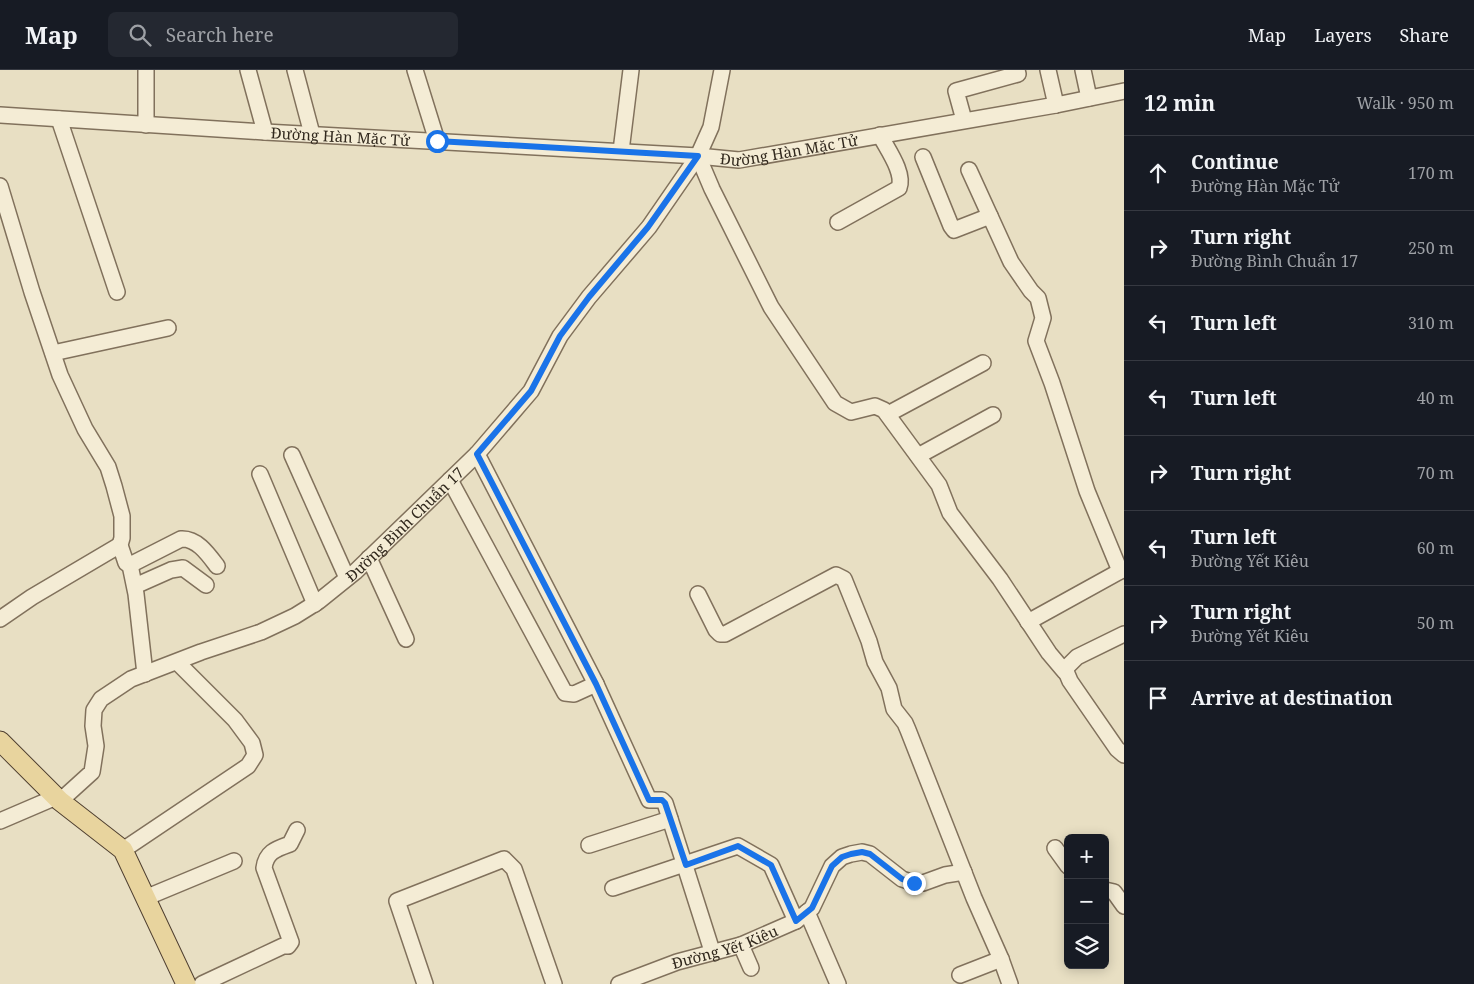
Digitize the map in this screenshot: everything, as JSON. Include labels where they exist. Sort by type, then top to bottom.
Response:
[{"type":"main road","points":[[0,741],[58,799],[123,850],[186,984]]},
{"type":"street","points":[[146,70],[146,125]]},
{"type":"street","points":[[248,70],[265,132]]},
{"type":"street","points":[[295,70],[312,134]]},
{"type":"street","points":[[415,70],[437,141]]},
{"type":"street","points":[[621,151],[631,70]]},
{"type":"street","name":"Đường Bình Chuẩn 17","points":[[0,821],[58,799],[92,772],[96,746],[93,726],[94,710],[101,698],[116,687],[145,674],[201,652],[261,632],[295,616],[314,604],[369,558],[477,454],[531,391],[560,336],[589,297],[648,227],[698,156],[712,126],[722,70]]},
{"type":"street","points":[[964,120],[956,91],[1018,74],[1017,70]]},
{"type":"street","points":[[1048,70],[1056,105]]},
{"type":"street","points":[[1082,70],[1089,98]]},
{"type":"street","name":"Đường Hàn Mặc Tử","points":[[0,115],[265,132],[621,151],[739,160],[1056,105],[1124,91]]},
{"type":"street","points":[[58,119],[116,292]]},
{"type":"street","points":[[838,222],[899,188],[901,185],[899,171],[880,135]]},
{"type":"street","points":[[698,156],[712,189],[771,307],[835,404],[851,412],[875,406],[888,414],[939,486],[950,513],[1000,579],[1049,653],[1065,672],[1117,749],[1124,755]]},
{"type":"street","points":[[923,157],[954,230],[990,216]]},
{"type":"street","points":[[970,170],[1012,262],[1031,291],[1038,298],[1043,318],[1036,341],[1088,491],[1122,570],[1028,622]]},
{"type":"street","points":[[0,186],[32,292],[53,353],[74,408],[108,468],[114,486],[122,516],[122,538],[120,544],[126,563],[130,565],[135,586],[145,674]]},
{"type":"street","points":[[53,353],[168,328]]},
{"type":"street","points":[[888,414],[983,363]]},
{"type":"street","points":[[918,456],[993,415]]},
{"type":"street","points":[[477,454],[596,684],[649,800],[662,800],[665,803],[712,951]]},
{"type":"street","points":[[292,455],[347,578]]},
{"type":"street","points":[[260,474],[314,604]]},
{"type":"street","points":[[450,480],[565,693],[574,694],[596,684]]},
{"type":"street","points":[[130,565],[181,539],[188,539],[198,544],[218,566]]},
{"type":"street","points":[[0,619],[32,597],[120,544]]},
{"type":"street","points":[[369,558],[406,639]]},
{"type":"street","points":[[135,586],[171,570],[183,568],[206,585]]},
{"type":"street","points":[[698,594],[716,630],[720,634],[725,634],[836,576],[844,579],[869,641],[875,662],[889,688],[894,709],[905,722],[1010,984]]},
{"type":"street","points":[[1065,672],[1066,666],[1076,657],[1124,634]]},
{"type":"street","points":[[123,850],[248,766],[255,755],[252,743],[235,720],[177,662]]},
{"type":"street","points":[[589,845],[670,819]]},
{"type":"street","points":[[202,984],[283,946],[288,946],[291,942],[264,868],[265,859],[275,849],[290,844],[297,830]]},
{"type":"street","points":[[613,888],[738,846],[771,865],[838,984]]},
{"type":"street","points":[[1055,848],[1064,860]]},
{"type":"street","points":[[801,917],[812,908],[832,866],[842,857],[851,854],[862,852],[870,854],[902,879],[914,883],[923,883],[945,875],[964,872]]},
{"type":"street","points":[[425,984],[397,901],[504,859],[514,869],[554,984]]},
{"type":"street","points":[[145,898],[234,861]]},
{"type":"street","points":[[1109,891],[1114,892],[1124,906]]},
{"type":"street","name":"Đường Yết Kiêu","points":[[619,984],[677,962],[712,951],[741,945],[801,917]]},
{"type":"street","points":[[741,945],[751,968]]},
{"type":"street","points":[[960,975],[1001,959]]},
{"type":"route","points":[[437,141],[698,156],[668,201],[589,297],[560,336],[531,391],[477,454],[596,684],[646,795],[649,800],[662,800],[665,803],[686,865],[738,846],[771,865],[796,921],[812,908],[832,866],[842,857],[851,854],[862,852],[870,854],[902,879],[914,883]]}]
